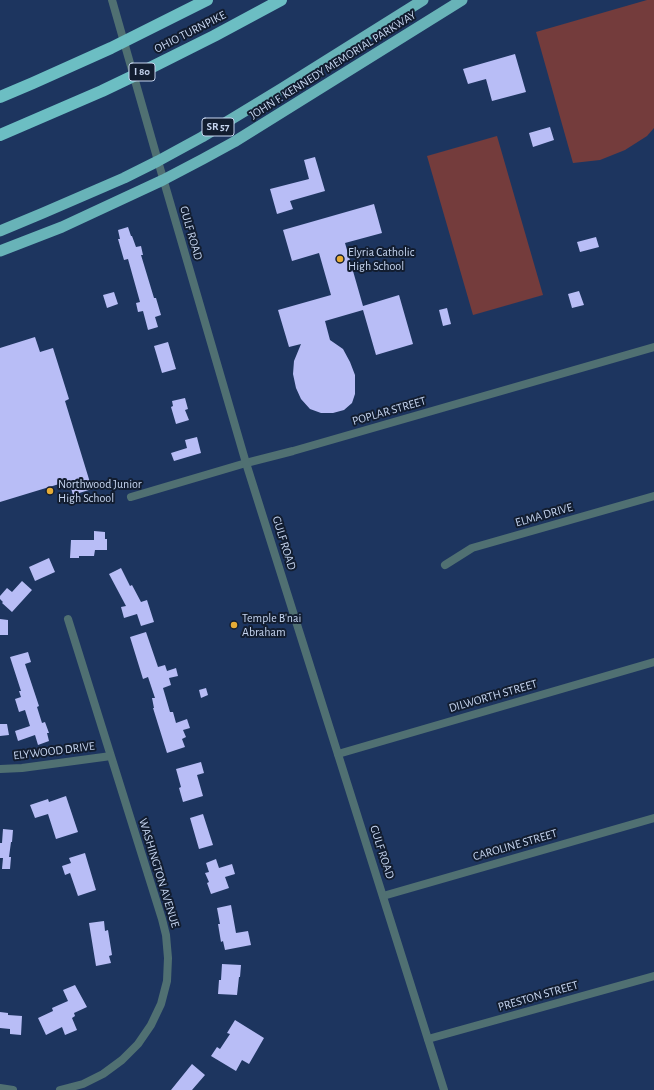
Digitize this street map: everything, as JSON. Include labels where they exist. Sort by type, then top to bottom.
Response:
[{"type":"highway","name":"OHIO TURNPIKE","points":[[0,97],[104,51],[207,0]]},
{"type":"highway","name":"OHIO TURNPIKE","points":[[0,135],[102,91],[150,68],[228,29],[281,0]]},
{"type":"highway","name":"JOHN F. KENNEDY MEMORIAL PARKWAY","points":[[0,231],[43,214],[124,178],[158,161],[281,89],[423,0]]},
{"type":"highway","name":"JOHN F. KENNEDY MEMORIAL PARKWAY","points":[[0,251],[62,227],[163,180],[234,142],[462,0]]},
{"type":"street","name":"GULF ROAD","points":[[113,3],[246,463],[444,1090]]},
{"type":"street","name":"POPLAR STREET","points":[[131,497],[654,347]]},
{"type":"street","name":"ELMA DRIVE","points":[[445,565],[472,548],[654,496]]},
{"type":"street","name":"WASHINGTON AVENUE","points":[[60,1090],[83,1084],[103,1074],[122,1060],[133,1049],[145,1034],[161,1004],[167,981],[168,958],[168,946],[162,919],[68,619]]},
{"type":"street","name":"DILWORTH STREET","points":[[338,754],[654,662]]},
{"type":"street","name":"ELYWOOD DRIVE","points":[[0,769],[22,768],[111,756]]},
{"type":"street","name":"CAROLINE STREET","points":[[383,896],[654,818]]},
{"type":"street","name":"PRESTON STREET","points":[[428,1039],[654,976]]},
{"type":"street","points":[[0,1088],[13,1090]]},
{"type":"shaded area","points":[[647,0],[654,0],[654,128],[647,136],[625,150],[600,160],[573,163],[536,32]]},
{"type":"shaded area","points":[[497,136],[543,295],[473,315],[427,156]]},
{"type":"building","points":[[515,54],[526,92],[492,101],[486,79],[468,84],[463,69]]},
{"type":"building","points":[[550,127],[554,140],[533,147],[529,133]]},
{"type":"building","points":[[315,157],[325,191],[290,201],[293,209],[277,214],[270,189],[309,179],[304,160]]},
{"type":"building","points":[[374,204],[382,233],[345,243],[363,306],[399,295],[413,344],[376,355],[363,310],[325,321],[330,340],[343,349],[350,362],[355,375],[355,394],[352,403],[344,410],[333,413],[321,413],[310,409],[301,399],[296,388],[293,374],[294,361],[301,344],[289,347],[278,310],[331,295],[319,253],[292,261],[283,230]]},
{"type":"building","points":[[128,227],[136,247],[141,246],[143,255],[141,255],[154,298],[156,298],[161,315],[155,317],[158,327],[148,330],[143,311],[138,312],[136,303],[140,302],[128,259],[124,260],[118,239],[120,239],[118,230]]},
{"type":"building","points":[[596,237],[599,247],[580,252],[577,242]]},
{"type":"building","points":[[579,291],[584,305],[572,308],[568,294]]},
{"type":"building","points":[[114,292],[118,304],[107,308],[103,295]]},
{"type":"building","points":[[447,308],[451,324],[443,326],[439,310]]},
{"type":"building","points":[[35,337],[40,352],[53,348],[69,399],[65,401],[92,489],[73,495],[69,481],[0,502],[0,348]]},
{"type":"building","points":[[168,342],[176,369],[162,373],[154,346]]},
{"type":"building","points":[[185,398],[188,409],[185,410],[189,420],[176,424],[171,407],[173,406],[172,401]]},
{"type":"building","points":[[197,437],[201,453],[174,461],[171,453],[187,448],[185,440]]},
{"type":"building","points":[[94,531],[105,532],[105,539],[107,539],[107,550],[95,550],[94,556],[79,556],[79,558],[70,558],[71,540],[94,540]]},
{"type":"building","points":[[49,558],[55,572],[35,581],[29,567]]},
{"type":"building","points":[[121,568],[130,586],[132,585],[141,602],[147,600],[154,622],[141,626],[137,614],[124,618],[121,607],[126,606],[109,574]]},
{"type":"building","points":[[22,581],[32,590],[12,612],[2,603],[3,602],[0,599],[0,596],[7,588],[12,592]]},
{"type":"building","points":[[0,619],[8,620],[8,635],[0,635]]},
{"type":"building","points":[[146,632],[158,667],[165,665],[167,671],[176,668],[178,676],[169,678],[171,685],[163,688],[170,712],[173,712],[176,723],[187,719],[190,728],[183,730],[186,737],[182,739],[185,747],[167,753],[153,708],[152,698],[155,698],[148,677],[143,679],[130,637]]},
{"type":"building","points":[[28,652],[31,662],[25,664],[39,706],[37,707],[42,723],[45,722],[49,733],[47,733],[49,741],[38,745],[35,735],[18,741],[15,731],[30,726],[25,710],[19,712],[15,699],[21,697],[19,691],[21,691],[10,657]]},
{"type":"building","points":[[206,688],[208,695],[201,698],[199,690]]},
{"type":"building","points":[[0,724],[7,724],[9,735],[0,736]]},
{"type":"building","points":[[201,762],[204,773],[197,775],[203,796],[183,802],[176,769]]},
{"type":"building","points":[[66,796],[78,832],[56,839],[48,814],[35,818],[30,805],[48,799],[49,802]]},
{"type":"building","points":[[203,814],[213,845],[199,849],[190,818]]},
{"type":"building","points":[[3,829],[13,830],[9,857],[11,857],[10,869],[2,869],[3,858],[0,858],[0,843],[2,843]]},
{"type":"building","points":[[85,853],[96,890],[78,896],[70,873],[65,875],[62,866],[71,863],[69,858]]},
{"type":"building","points":[[216,859],[219,868],[232,864],[235,874],[225,877],[229,888],[211,894],[207,883],[209,882],[205,873],[209,872],[206,863]]},
{"type":"building","points":[[231,905],[236,933],[248,931],[251,945],[225,950],[223,941],[221,942],[217,908]]},
{"type":"building","points":[[104,921],[105,931],[108,930],[112,955],[109,956],[111,963],[96,966],[89,923]]},
{"type":"building","points":[[222,964],[241,965],[237,995],[218,994]]},
{"type":"building","points":[[75,985],[87,1007],[74,1013],[75,1016],[72,1018],[77,1030],[65,1035],[62,1027],[46,1035],[38,1018],[53,1011],[52,1008],[68,1001],[63,990]]},
{"type":"building","points":[[0,1012],[8,1013],[8,1015],[22,1016],[21,1035],[10,1034],[10,1029],[0,1028]]},
{"type":"building","points":[[235,1020],[264,1038],[249,1064],[242,1060],[236,1071],[211,1056],[217,1047],[220,1049],[230,1034],[227,1033]]},
{"type":"building","points":[[192,1064],[205,1075],[192,1090],[171,1090]]},
{"type":"place","name":"Elyria Catholic High School","points":[[340,259]]},
{"type":"place","name":"Northwood Junior High School","points":[[50,491]]},
{"type":"place","name":"Temple B'nai Abraham","points":[[234,625]]}]
